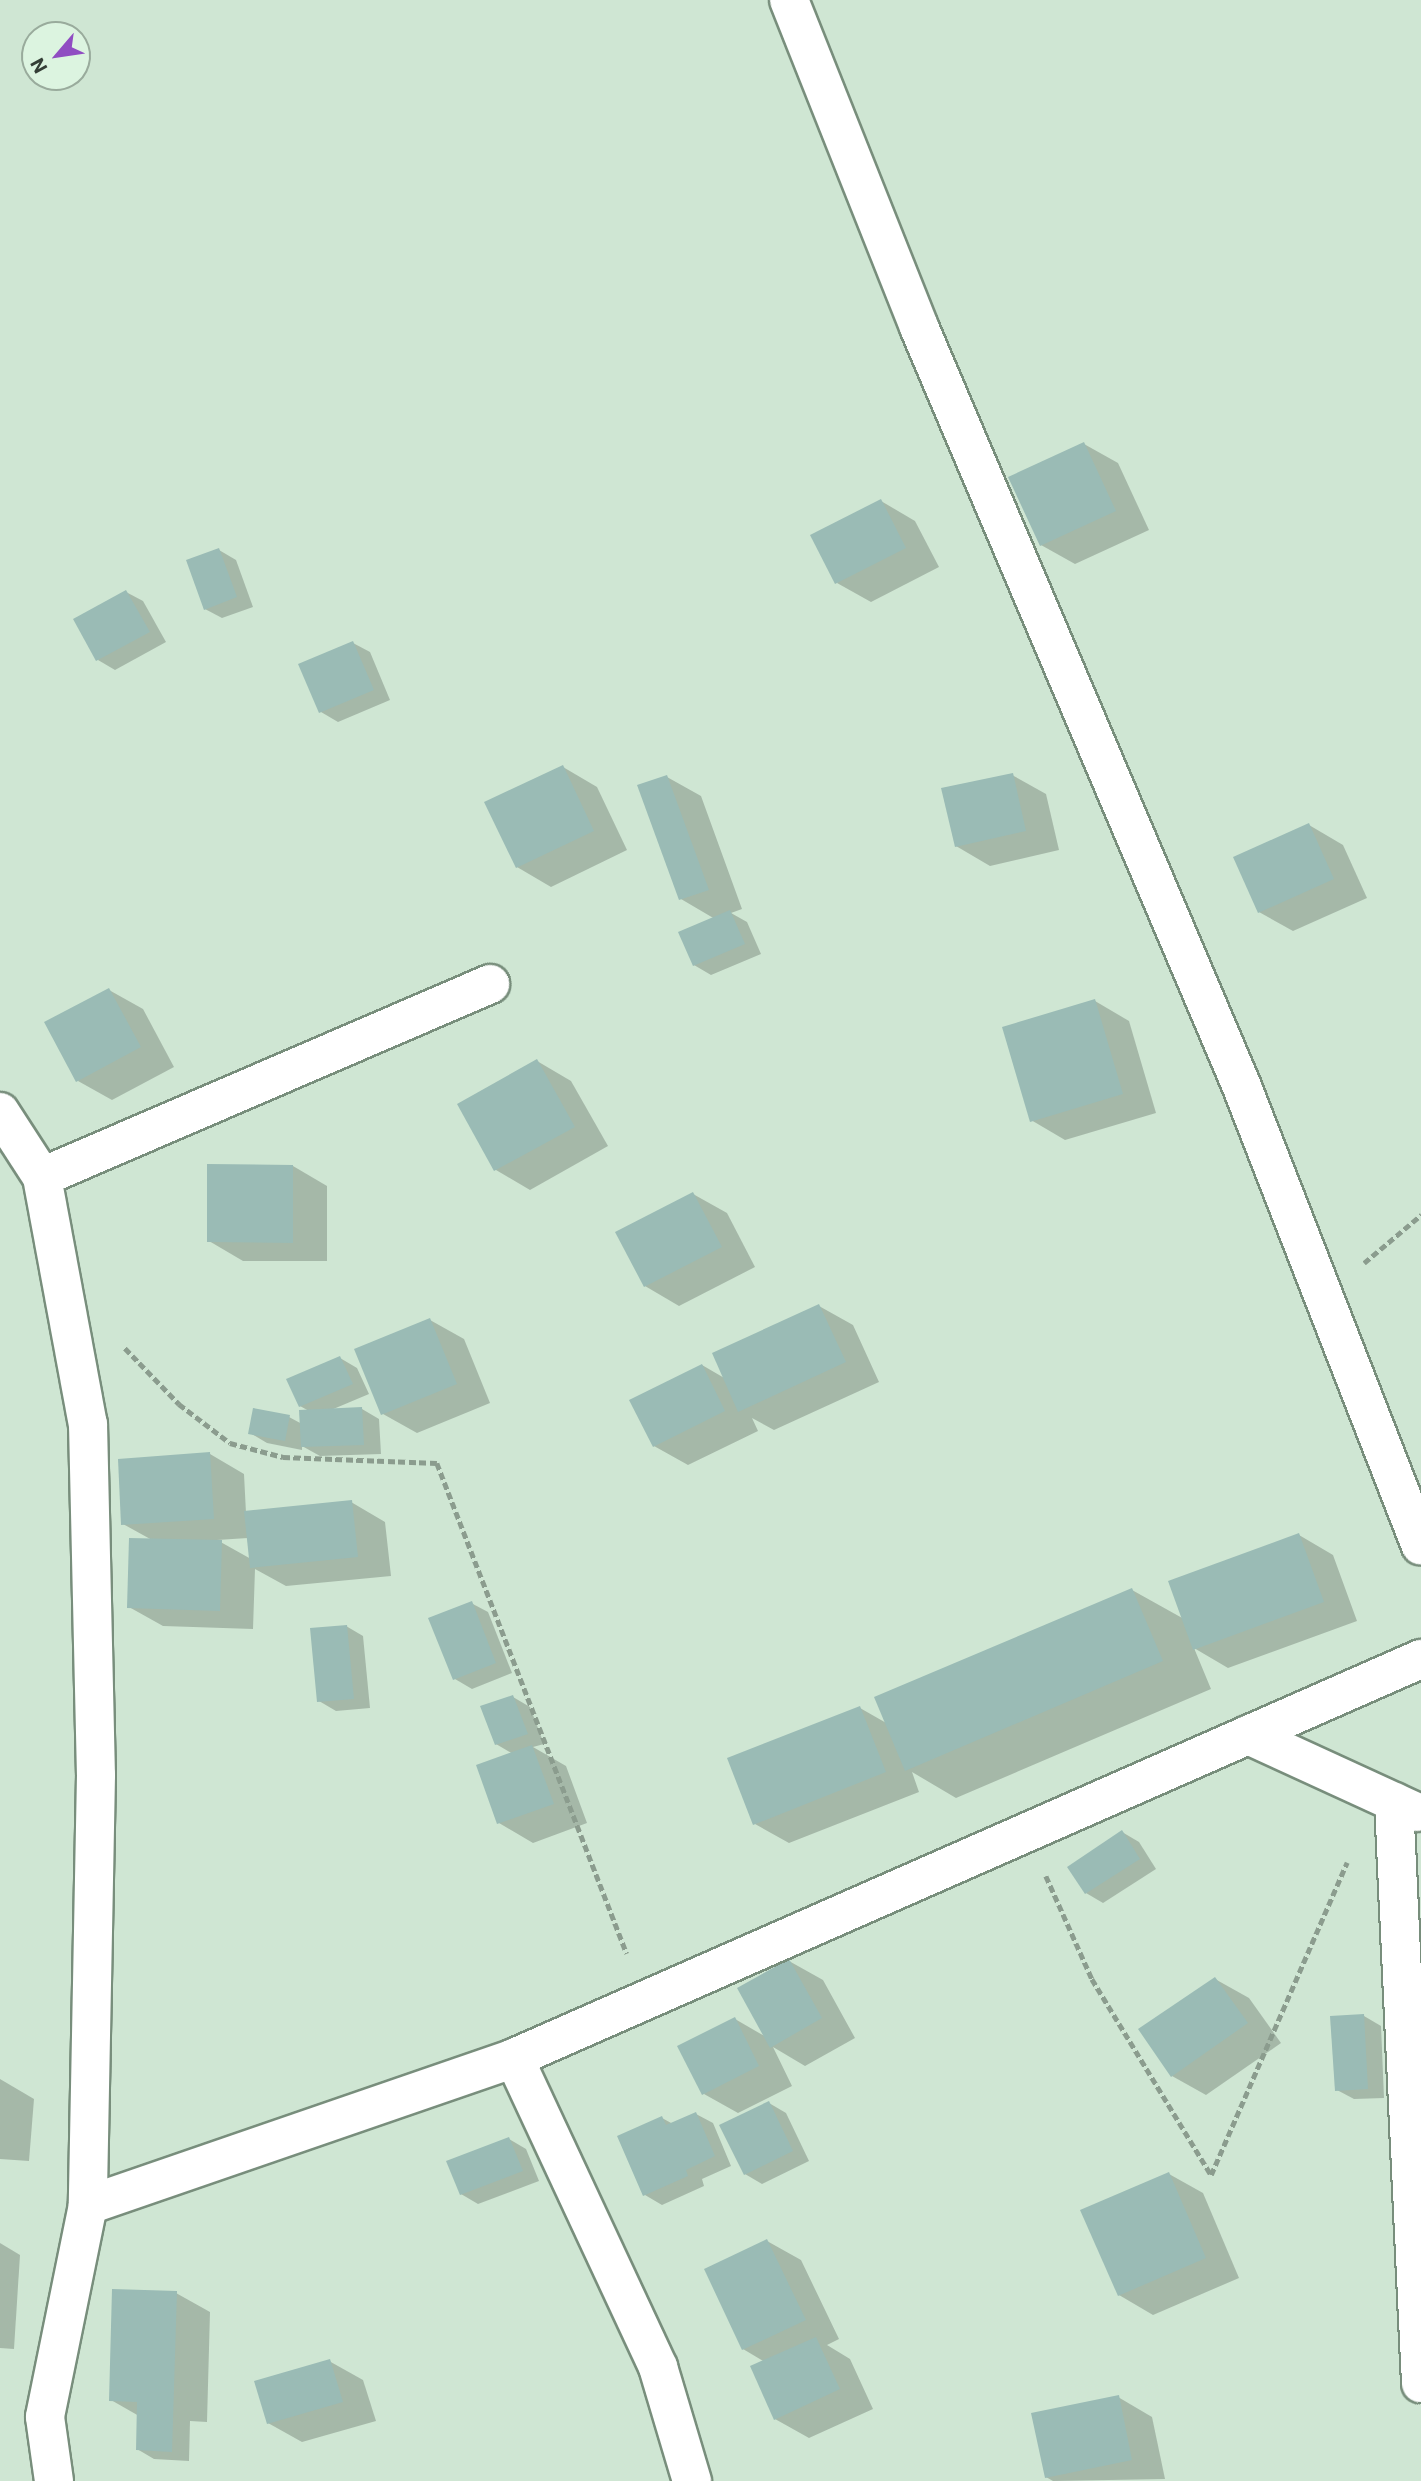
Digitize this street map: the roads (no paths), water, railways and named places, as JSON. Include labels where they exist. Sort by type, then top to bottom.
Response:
[{"type":"street","points":[[789,0],[919,327],[1237,1075],[1421,1545]]},
{"type":"street","points":[[42,1177],[490,984]]},
{"type":"street","points":[[0,1112],[42,1177],[88,1424],[96,1775],[88,2205],[45,2417],[54,2481]]},
{"type":"street","points":[[88,2205],[514,2058],[1421,1659]]},
{"type":"street","points":[[1248,1735],[1397,1803],[1421,2383]]},
{"type":"street","points":[[514,2058],[658,2367],[692,2481]]}]
